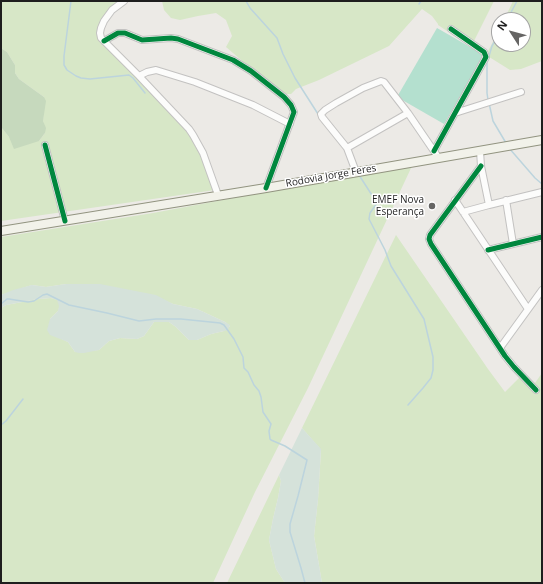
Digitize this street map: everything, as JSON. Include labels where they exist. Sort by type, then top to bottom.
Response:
[{"type":"main road","name":"Rodovia Jorge Feres","points":[[1,231],[266,188],[356,172],[436,154],[480,150],[542,140]]},
{"type":"street","points":[[124,1],[112,10],[104,21],[100,33],[101,38],[189,129],[203,152],[218,195]]},
{"type":"street","points":[[436,154],[455,113],[486,57],[484,52],[450,30]]},
{"type":"street","points":[[104,41],[118,33],[125,33],[142,40],[175,38],[233,60],[251,71],[284,97],[291,105],[294,112],[266,188]]},
{"type":"street","points":[[139,76],[156,70],[195,82],[253,105],[290,124]]},
{"type":"street","points":[[356,172],[346,148],[321,114],[336,102],[381,80],[408,113],[436,154]]},
{"type":"street","points":[[455,113],[521,92]]},
{"type":"street","points":[[346,148],[408,113]]},
{"type":"street","points":[[45,145],[66,221]]},
{"type":"street","points":[[480,150],[481,166],[489,204]]},
{"type":"street","points":[[481,166],[430,235],[429,241],[514,368],[536,390]]},
{"type":"street","points":[[463,212],[489,204],[542,192]]},
{"type":"street","points":[[455,200],[528,309]]},
{"type":"street","points":[[506,200],[513,244]]},
{"type":"street","points":[[488,250],[542,237]]},
{"type":"street","points":[[500,348],[542,290]]},
{"type":"green space","points":[[1,1],[117,1],[108,13],[103,24],[104,36],[182,122],[198,144],[215,190],[1,221],[1,127],[9,137],[39,141],[45,133],[43,121],[44,97],[19,79],[15,73],[15,65],[7,52],[1,48]]},
{"type":"green space","points":[[162,1],[494,1],[471,47],[438,25],[432,16],[422,9],[389,46],[319,80],[296,89],[291,94],[286,94],[275,89],[226,47],[232,36],[226,20],[216,13],[180,20],[171,18],[164,10]]},
{"type":"green space","points":[[513,1],[542,1],[542,61],[521,69],[510,70],[486,55],[491,45],[491,52],[531,52],[531,12],[508,12]]},
{"type":"green space","points":[[437,28],[484,55],[444,124],[397,97]]},
{"type":"green space","points":[[1,48],[7,52],[15,65],[15,73],[19,79],[44,97],[46,101],[43,121],[46,128],[45,133],[39,141],[14,149],[9,137],[1,127]]},
{"type":"green space","points":[[412,166],[308,388],[255,492],[213,583],[1,583],[1,308],[6,305],[38,299],[51,298],[58,300],[60,306],[58,311],[50,319],[60,338],[68,342],[75,352],[99,350],[109,341],[120,338],[137,339],[144,336],[154,322],[169,322],[189,340],[197,340],[211,334],[224,331],[230,326],[225,322],[197,309],[166,301],[79,284],[46,287],[32,285],[1,295],[1,237],[153,213]]},
{"type":"green space","points":[[396,235],[505,392],[523,374],[535,383],[542,373],[542,583],[322,583],[314,536],[321,450],[302,428]]},
{"type":"green space","points":[[279,475],[281,481],[269,540],[276,569],[285,583],[227,583]]},
{"type":"shaded area","points":[[66,284],[100,284],[156,295],[173,304],[197,309],[230,325],[228,330],[211,334],[197,340],[189,340],[169,322],[154,322],[144,336],[137,339],[120,338],[109,341],[99,350],[79,353],[75,352],[68,342],[50,335],[47,330],[50,319],[58,311],[59,306],[57,300],[51,298],[38,299],[6,305],[1,308],[1,295],[13,290],[32,285],[46,287]]},
{"type":"shaded area","points":[[302,428],[321,449],[314,536],[322,583],[285,583],[276,569],[269,540],[281,481],[279,475]]},
{"type":"waterway","points":[[71,1],[64,56],[64,65],[67,70],[81,78],[90,79],[129,75],[145,93]]},
{"type":"waterway","points":[[246,1],[250,8],[277,38],[295,78],[318,114]]},
{"type":"waterway","points":[[511,12],[517,1]]},
{"type":"waterway","points":[[488,100],[487,63],[491,49]]},
{"type":"waterway","points":[[489,103],[493,121],[506,143]]},
{"type":"waterway","points":[[509,148],[542,184]]},
{"type":"waterway","points":[[359,175],[377,203],[370,213],[369,219],[385,250],[391,266],[424,319],[433,357],[433,370],[431,378],[408,405]]},
{"type":"waterway","points":[[1,304],[7,299],[28,302],[34,301],[47,294],[69,305],[139,321],[181,319],[220,323],[224,325],[234,339],[243,357],[244,368],[259,391],[263,412],[271,424],[269,431],[270,439],[285,446],[307,460],[290,524],[290,532],[305,583]]},
{"type":"waterway","points":[[1,425],[6,421],[23,399]]},
{"type":"cycle path","points":[[434,151],[486,57],[484,52],[451,29]]},
{"type":"cycle path","points":[[104,41],[118,33],[125,33],[142,40],[178,39],[233,60],[251,71],[284,97],[291,105],[294,112],[266,188]]},
{"type":"cycle path","points":[[45,145],[65,221]]},
{"type":"cycle path","points":[[481,166],[430,235],[429,239],[505,356],[536,390]]},
{"type":"cycle path","points":[[488,250],[542,237]]},
{"type":"place","name":"EMEF Nova Esperança","points":[[432,206]]}]
